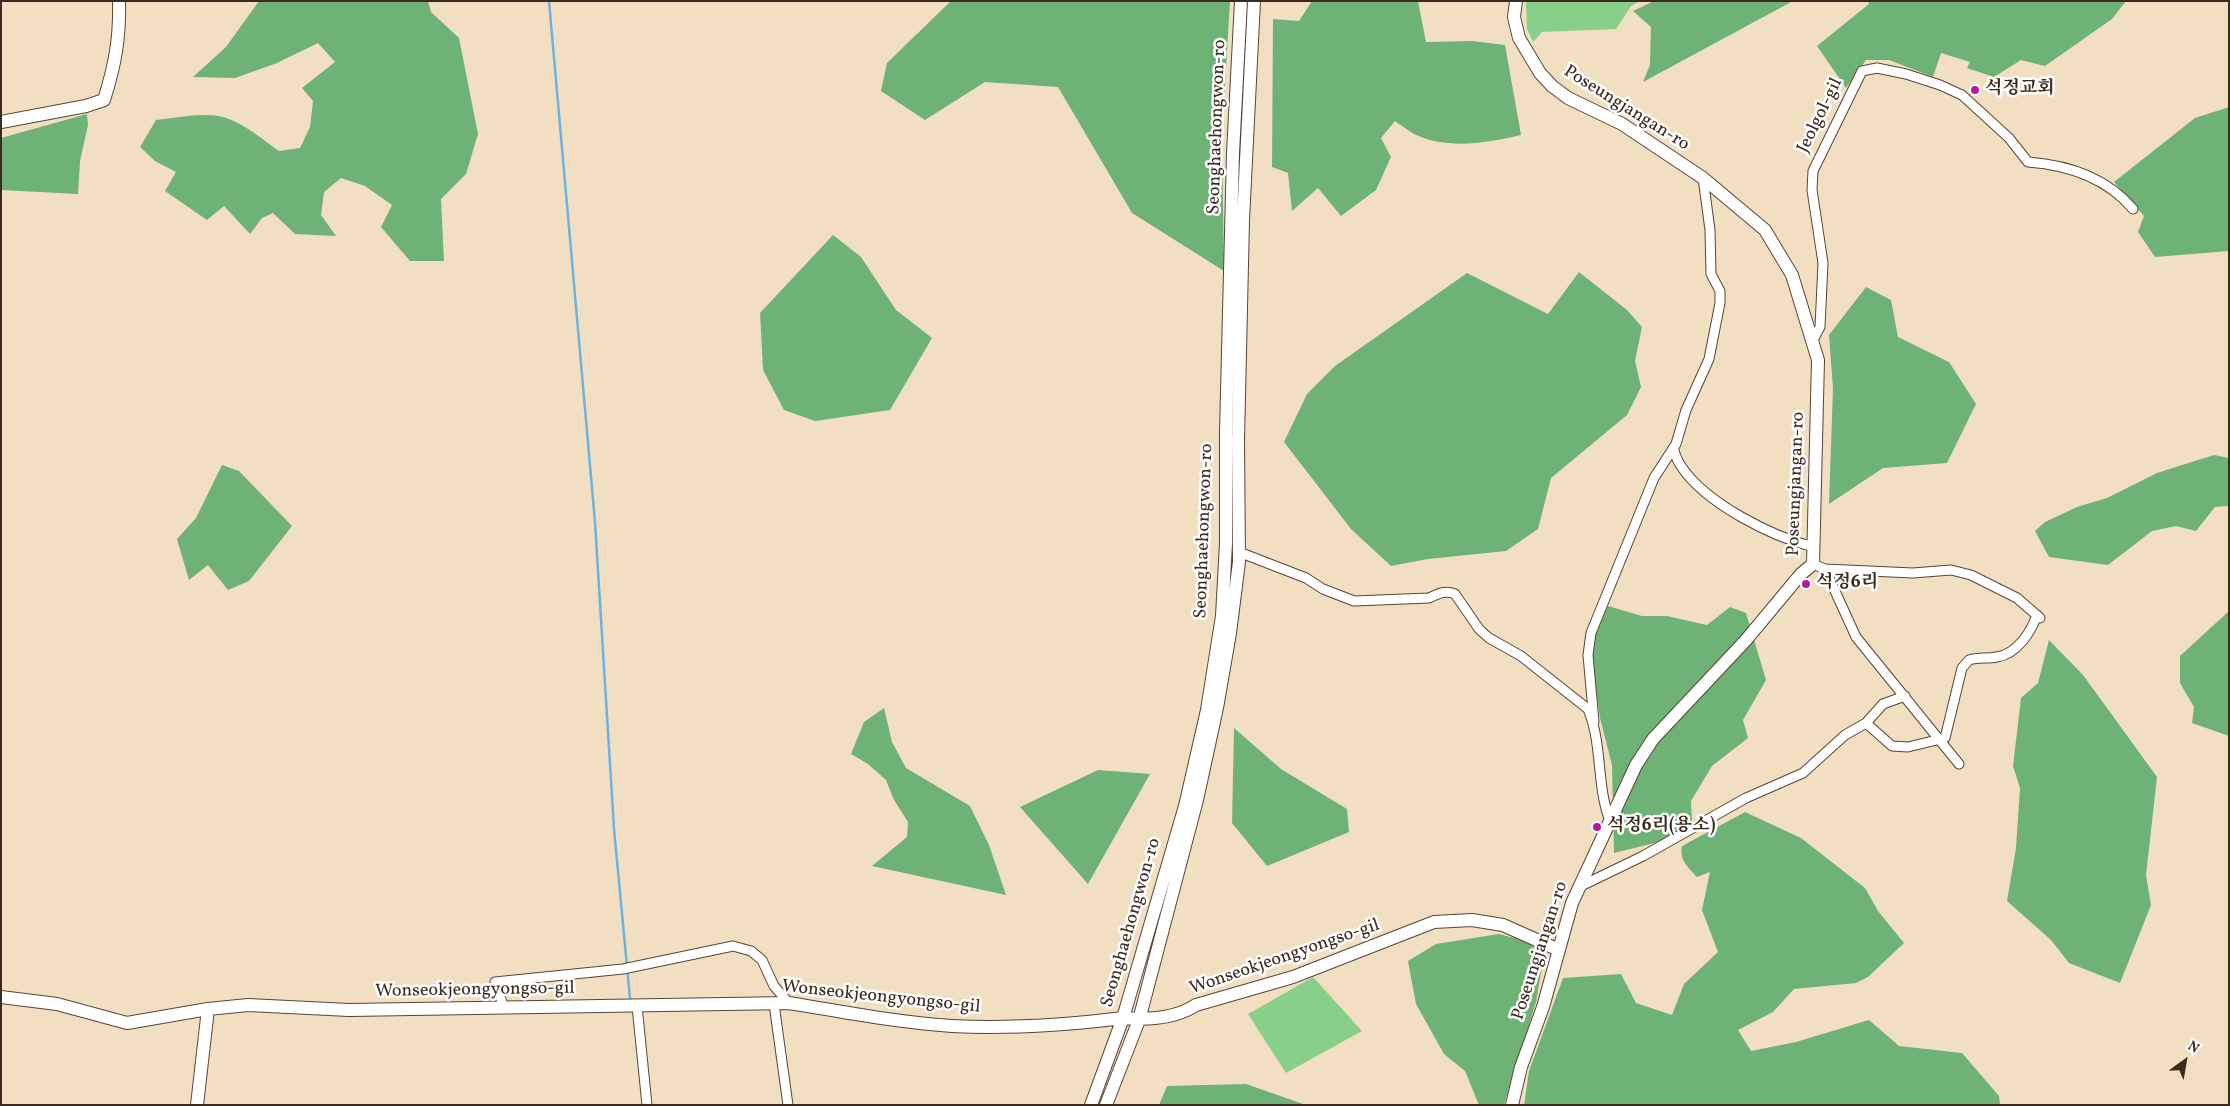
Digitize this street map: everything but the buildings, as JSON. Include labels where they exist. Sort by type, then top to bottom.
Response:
[{"type":"street","points":[[1,122],[86,106],[104,100],[114,68],[120,35],[119,1]]},
{"type":"street","name":"Seonghaehongwon-ro","points":[[1091,1105],[1123,1018],[1185,806],[1207,710],[1222,616],[1226,543],[1226,432],[1233,153],[1240,1]]},
{"type":"street","name":"Seonghaehongwon-ro","points":[[1106,1105],[1139,1020],[1196,800],[1218,708],[1239,562],[1238,440],[1243,220],[1254,1]]},
{"type":"street","name":"Poseungjangan-ro","points":[[1512,1105],[1521,1067],[1543,1007],[1558,950],[1578,887],[1636,765],[1653,739],[1746,640],[1801,574],[1819,567],[1814,547],[1818,360],[1792,275],[1765,230],[1703,178],[1622,124],[1568,98],[1552,86],[1540,73],[1519,38],[1514,18],[1516,1]]},
{"type":"street","name":"Jeolgol-gil","points":[[1812,342],[1820,327],[1823,264],[1812,190],[1813,171],[1862,71],[1877,68],[1906,74],[1940,85],[1962,95],[2009,138],[2028,162],[2057,164],[2103,182],[2133,210]]},
{"type":"street","points":[[1610,821],[1604,806],[1594,722],[1588,655],[1591,633],[1654,478],[1673,448],[1686,410],[1709,359],[1720,303],[1720,291],[1711,274],[1710,230],[1703,178]]},
{"type":"street","points":[[1673,448],[1681,466],[1700,487],[1742,517],[1780,537],[1814,547]]},
{"type":"street","points":[[1244,554],[1262,559],[1306,578],[1323,589],[1354,602],[1429,598],[1441,592],[1450,591],[1455,594],[1478,629],[1489,638],[1521,656],[1588,709],[1594,722]]},
{"type":"street","points":[[1819,567],[1913,572],[1951,570],[1971,575],[2018,598],[2038,616],[2033,627],[2022,642],[2005,655],[1969,660],[1962,668],[1946,734],[1940,740],[1908,747],[1892,746],[1866,723]]},
{"type":"street","points":[[1819,567],[1856,637],[1959,764]]},
{"type":"street","points":[[1578,887],[1643,856],[1746,798],[1803,773],[1845,735],[1866,723],[1882,704],[1905,696]]},
{"type":"street","name":"Wonseokjeongyongso-gil","points":[[1,997],[57,1004],[127,1023],[208,1008],[248,1005],[349,1010],[789,1003],[847,1013],[951,1026],[1025,1027],[1123,1018],[1139,1020],[1182,1014],[1196,1006],[1293,977],[1434,922],[1472,920],[1503,925],[1558,950]]},
{"type":"street","points":[[504,1008],[494,982],[624,969],[732,946],[751,950],[762,960],[774,986],[789,1003]]},
{"type":"street","points":[[774,1004],[788,1105]]},
{"type":"street","points":[[637,1006],[647,1105]]},
{"type":"street","points":[[197,1105],[208,1008]]},
{"type":"green space","points":[[259,1],[428,1],[431,12],[459,38],[478,134],[466,174],[441,199],[444,261],[410,261],[381,227],[392,205],[365,186],[341,178],[324,192],[321,215],[336,236],[295,234],[273,213],[262,218],[250,234],[224,206],[207,220],[165,191],[176,172],[155,161],[140,147],[156,120],[195,115],[219,116],[235,121],[279,151],[300,148],[310,127],[313,101],[302,88],[335,62],[318,43],[277,63],[235,78],[193,77],[226,47]]},
{"type":"green space","points":[[951,1],[1230,1],[1222,136],[1224,271],[1132,213],[1058,87],[985,82],[925,120],[881,91],[887,63]]},
{"type":"green space","points":[[1312,1],[1418,1],[1426,42],[1472,41],[1505,45],[1521,135],[1467,144],[1440,142],[1414,134],[1395,121],[1381,138],[1391,157],[1376,190],[1341,216],[1318,188],[1292,211],[1288,173],[1272,167],[1273,19],[1299,21]]},
{"type":"green space","points":[[1526,1],[1640,1],[1631,6],[1616,29],[1542,32],[1533,42],[1527,29]]},
{"type":"green space","points":[[1654,1],[1793,1],[1643,82],[1650,65],[1651,27],[1633,11]]},
{"type":"green space","points":[[1868,1],[2126,1],[2112,19],[2045,66],[2021,60],[1994,77],[1967,68],[1970,62],[1941,53],[1933,77],[1889,60],[1866,60],[1846,88],[1817,46],[1869,4]]},
{"type":"green space","points":[[2229,107],[2229,251],[2155,257],[2138,232],[2144,216],[2114,182],[2195,118]]},
{"type":"green space","points":[[87,114],[88,125],[80,161],[78,194],[1,190],[1,138]]},
{"type":"green space","points":[[833,235],[861,257],[896,310],[932,338],[890,410],[815,421],[784,410],[763,370],[760,313]]},
{"type":"green space","points":[[1579,272],[1627,310],[1642,327],[1635,361],[1641,387],[1627,415],[1551,478],[1538,529],[1506,551],[1428,559],[1391,566],[1351,529],[1284,442],[1307,394],[1335,366],[1467,273],[1548,314]]},
{"type":"green space","points":[[1866,287],[1891,300],[1898,337],[1949,362],[1976,404],[1947,463],[1883,468],[1829,504],[1833,388],[1829,335]]},
{"type":"green space","points":[[2214,455],[2229,458],[2229,506],[2215,507],[2196,531],[2176,526],[2152,531],[2108,565],[2049,557],[2035,531],[2045,522],[2077,507],[2107,498],[2157,473]]},
{"type":"green space","points":[[222,465],[239,471],[292,526],[249,581],[228,590],[208,565],[189,580],[177,539],[196,518]]},
{"type":"green space","points":[[1608,606],[1642,616],[1667,616],[1707,625],[1730,607],[1746,613],[1766,680],[1743,720],[1748,738],[1712,766],[1691,801],[1692,822],[1667,840],[1614,853],[1612,765],[1600,718],[1590,647]]},
{"type":"green space","points":[[2229,611],[2229,736],[2192,723],[2194,707],[2180,683],[2180,656]]},
{"type":"green space","points":[[2049,640],[2083,675],[2157,777],[2146,875],[2151,905],[2120,983],[2069,963],[2051,940],[2007,901],[2016,848],[2020,788],[2013,766],[2021,698],[2038,683]]},
{"type":"green space","points":[[884,708],[892,742],[906,768],[970,806],[989,845],[1006,895],[872,866],[907,837],[908,822],[894,800],[886,780],[868,764],[851,754],[864,722]]},
{"type":"green space","points":[[1234,728],[1281,769],[1347,809],[1349,832],[1267,866],[1232,823]]},
{"type":"green space","points":[[1098,770],[1150,774],[1088,884],[1020,807]]},
{"type":"green space","points":[[1745,812],[1801,838],[1865,888],[1878,911],[1904,943],[1868,977],[1856,983],[1794,989],[1773,1012],[1738,1030],[1751,1051],[1796,1042],[1869,1020],[1899,1046],[1962,1053],[1999,1096],[2000,1105],[1524,1105],[1529,1071],[1563,978],[1621,974],[1636,1003],[1672,1015],[1684,984],[1718,952],[1702,910],[1710,872],[1697,877],[1683,859],[1682,846]]},
{"type":"green space","points":[[1499,934],[1526,941],[1544,955],[1536,1002],[1504,1105],[1479,1105],[1465,1071],[1444,1054],[1416,1004],[1408,961],[1436,944]]},
{"type":"green space","points":[[1313,977],[1362,1031],[1286,1073],[1248,1014]]},
{"type":"green space","points":[[1246,1084],[1306,1105],[1159,1105],[1167,1086]]},
{"type":"waterway","points":[[549,1],[595,522],[614,829],[630,998]]},
{"type":"place","name":"석정교회","points":[[1975,90]]},
{"type":"place","name":"석정6리","points":[[1806,584]]},
{"type":"place","name":"석정6리(용소)","points":[[1597,827]]}]
